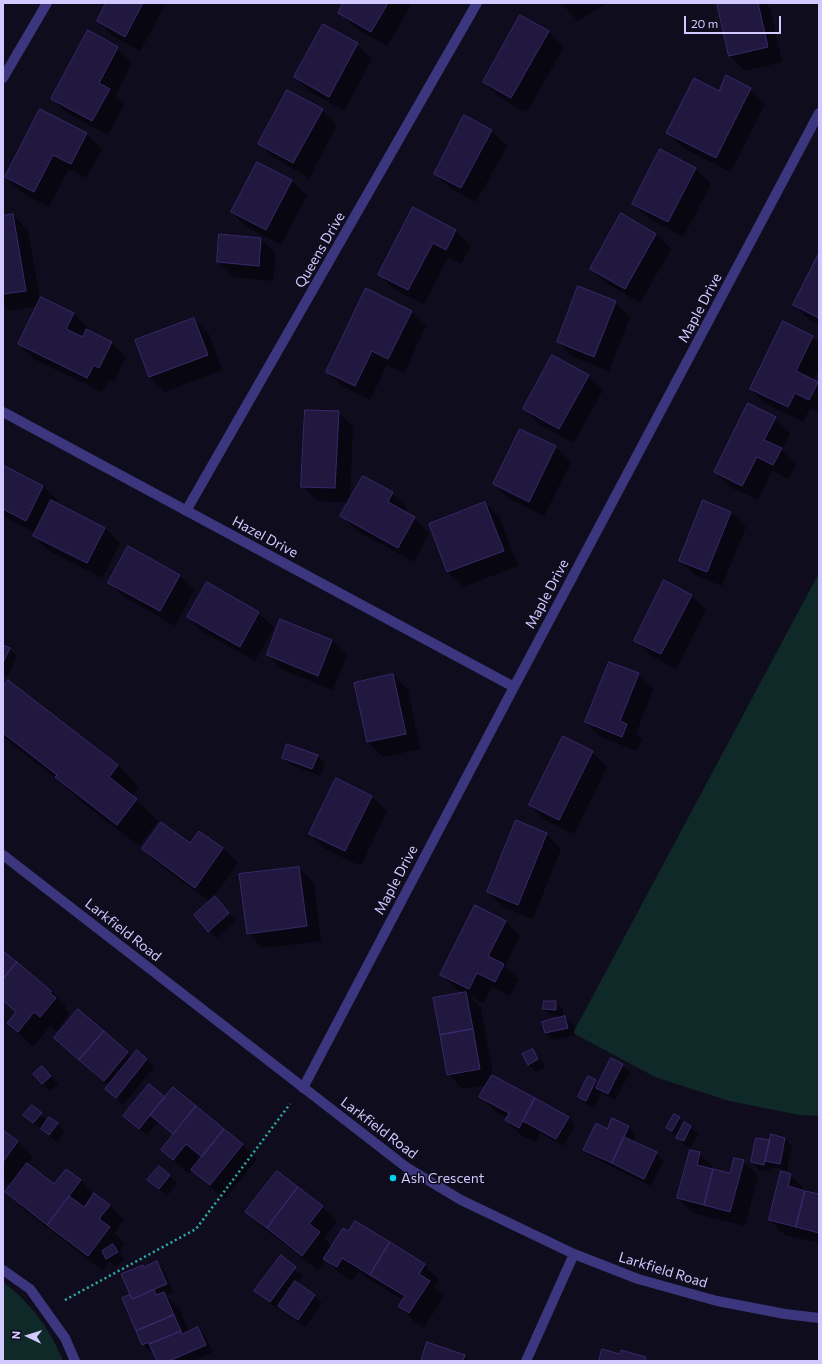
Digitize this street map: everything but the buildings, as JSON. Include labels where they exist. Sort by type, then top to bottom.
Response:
[{"type":"street","points":[[3,78],[47,3]]},
{"type":"street","name":"Queens Drive","points":[[186,510],[477,3]]},
{"type":"street","name":"Maple Drive","points":[[302,1088],[819,113]]},
{"type":"street","name":"Hazel Drive","points":[[3,412],[514,687]]},
{"type":"street","name":"Larkfield Road","points":[[3,855],[406,1167],[461,1200],[574,1254],[638,1279],[717,1301],[785,1314],[819,1318]]},
{"type":"street","points":[[526,1361],[574,1254]]},
{"type":"street","points":[[3,1270],[30,1289],[65,1338],[75,1361]]},
{"type":"path","points":[[45,1311],[196,1229],[302,1088]]},
{"type":"green space","points":[[819,573],[819,1116],[799,1115],[729,1101],[655,1077],[573,1033]]},
{"type":"green space","points":[[3,1282],[22,1298],[39,1317],[52,1338],[63,1361],[3,1361]]},
{"type":"place","name":"Ash Crescent","points":[[393,1178]]}]
